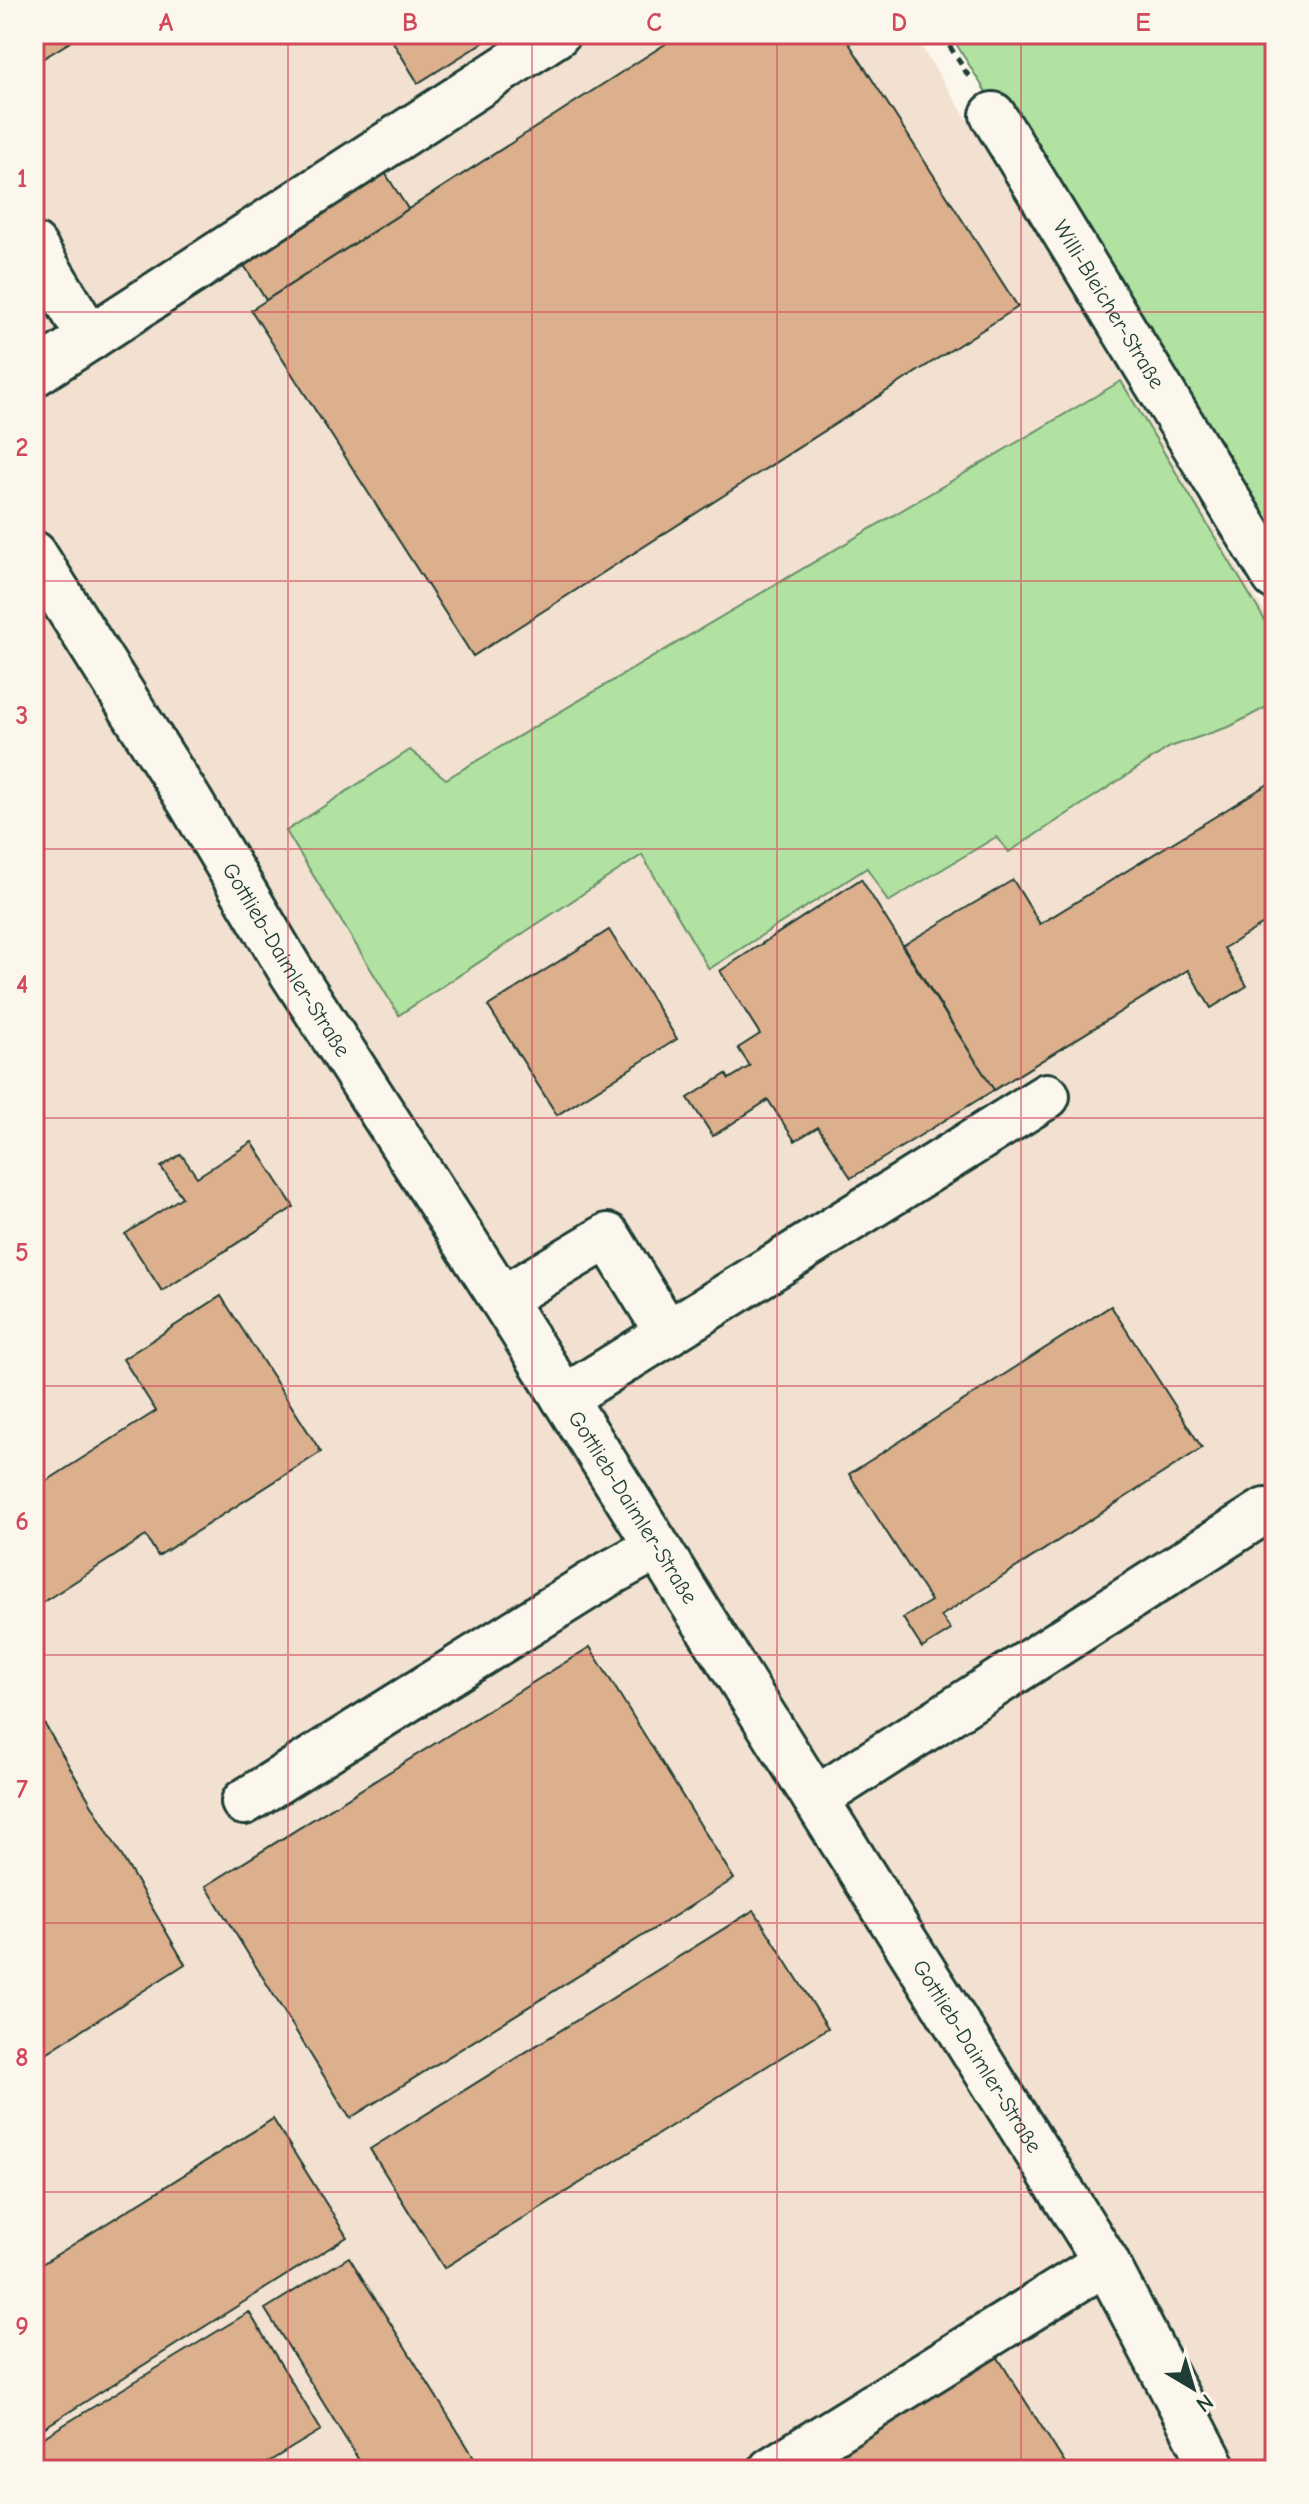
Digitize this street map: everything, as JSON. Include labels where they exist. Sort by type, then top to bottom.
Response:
[{"type":"street","points":[[34,374],[557,34]]},
{"type":"street","name":"Willi-Bleicher-Straße","points":[[993,115],[1275,577]]},
{"type":"street","points":[[34,246],[90,338]]},
{"type":"street","name":"Gottlieb-Daimler-Straße","points":[[34,554],[189,800],[291,971],[502,1299],[1106,2262],[1215,2470]]},
{"type":"street","points":[[564,1398],[1047,1096]]},
{"type":"street","points":[[502,1299],[608,1236],[667,1332]]},
{"type":"street","points":[[816,1799],[1265,1511]]},
{"type":"street","points":[[244,1802],[603,1577],[657,1547]]},
{"type":"street","points":[[771,2470],[1106,2262]]},
{"type":"path","points":[[942,34],[993,115]]},
{"type":"shaded area","points":[[34,34],[913,34],[978,136],[1275,629],[1275,2470],[34,2470]]},
{"type":"green space","points":[[950,34],[1275,34],[1275,558]]},
{"type":"green space","points":[[1121,381],[1275,637],[1274,703],[1231,726],[1170,747],[1009,852],[996,837],[888,902],[867,868],[709,969],[642,855],[399,1015],[286,831],[410,750],[446,779]]},
{"type":"building","points":[[34,34],[83,34],[34,64]]},
{"type":"building","points":[[388,34],[497,34],[418,83]]},
{"type":"building","points":[[681,34],[843,34],[1018,307],[473,656],[251,310]]},
{"type":"building","points":[[382,168],[408,209],[266,300],[240,259]]},
{"type":"building","points":[[1273,781],[1275,917],[1224,948],[1247,986],[1211,1008],[1188,970],[994,1090],[902,946],[1013,880],[1040,924]]},
{"type":"building","points":[[861,879],[994,1090],[851,1178],[818,1127],[795,1141],[768,1100],[713,1136],[688,1098],[726,1074],[729,1079],[750,1066],[738,1048],[760,1034],[720,971]]},
{"type":"building","points":[[609,930],[677,1039],[557,1115],[488,1006]]},
{"type":"building","points":[[252,1142],[294,1207],[162,1291],[125,1234],[182,1197],[161,1167],[181,1154],[197,1177]]},
{"type":"building","points":[[221,1296],[321,1452],[158,1556],[146,1536],[34,1608],[34,1489],[156,1411],[123,1359]]},
{"type":"building","points":[[1111,1306],[1202,1448],[941,1616],[951,1630],[922,1648],[903,1618],[931,1601],[849,1474]]},
{"type":"building","points":[[590,1647],[734,1879],[350,2118],[206,1886]]},
{"type":"building","points":[[34,1706],[185,1964],[34,2061]]},
{"type":"building","points":[[754,1910],[828,2028],[444,2268],[370,2149]]},
{"type":"building","points":[[273,2119],[347,2237],[34,2434],[34,2269]]},
{"type":"building","points":[[349,2257],[482,2470],[365,2470],[265,2309]]},
{"type":"building","points":[[249,2312],[321,2430],[255,2470],[92,2470],[87,2461],[72,2470],[34,2470],[34,2443]]},
{"type":"building","points":[[995,2353],[1069,2470],[810,2470]]},
{"type":"railway","points":[[1262,2470],[1275,2453]]}]
